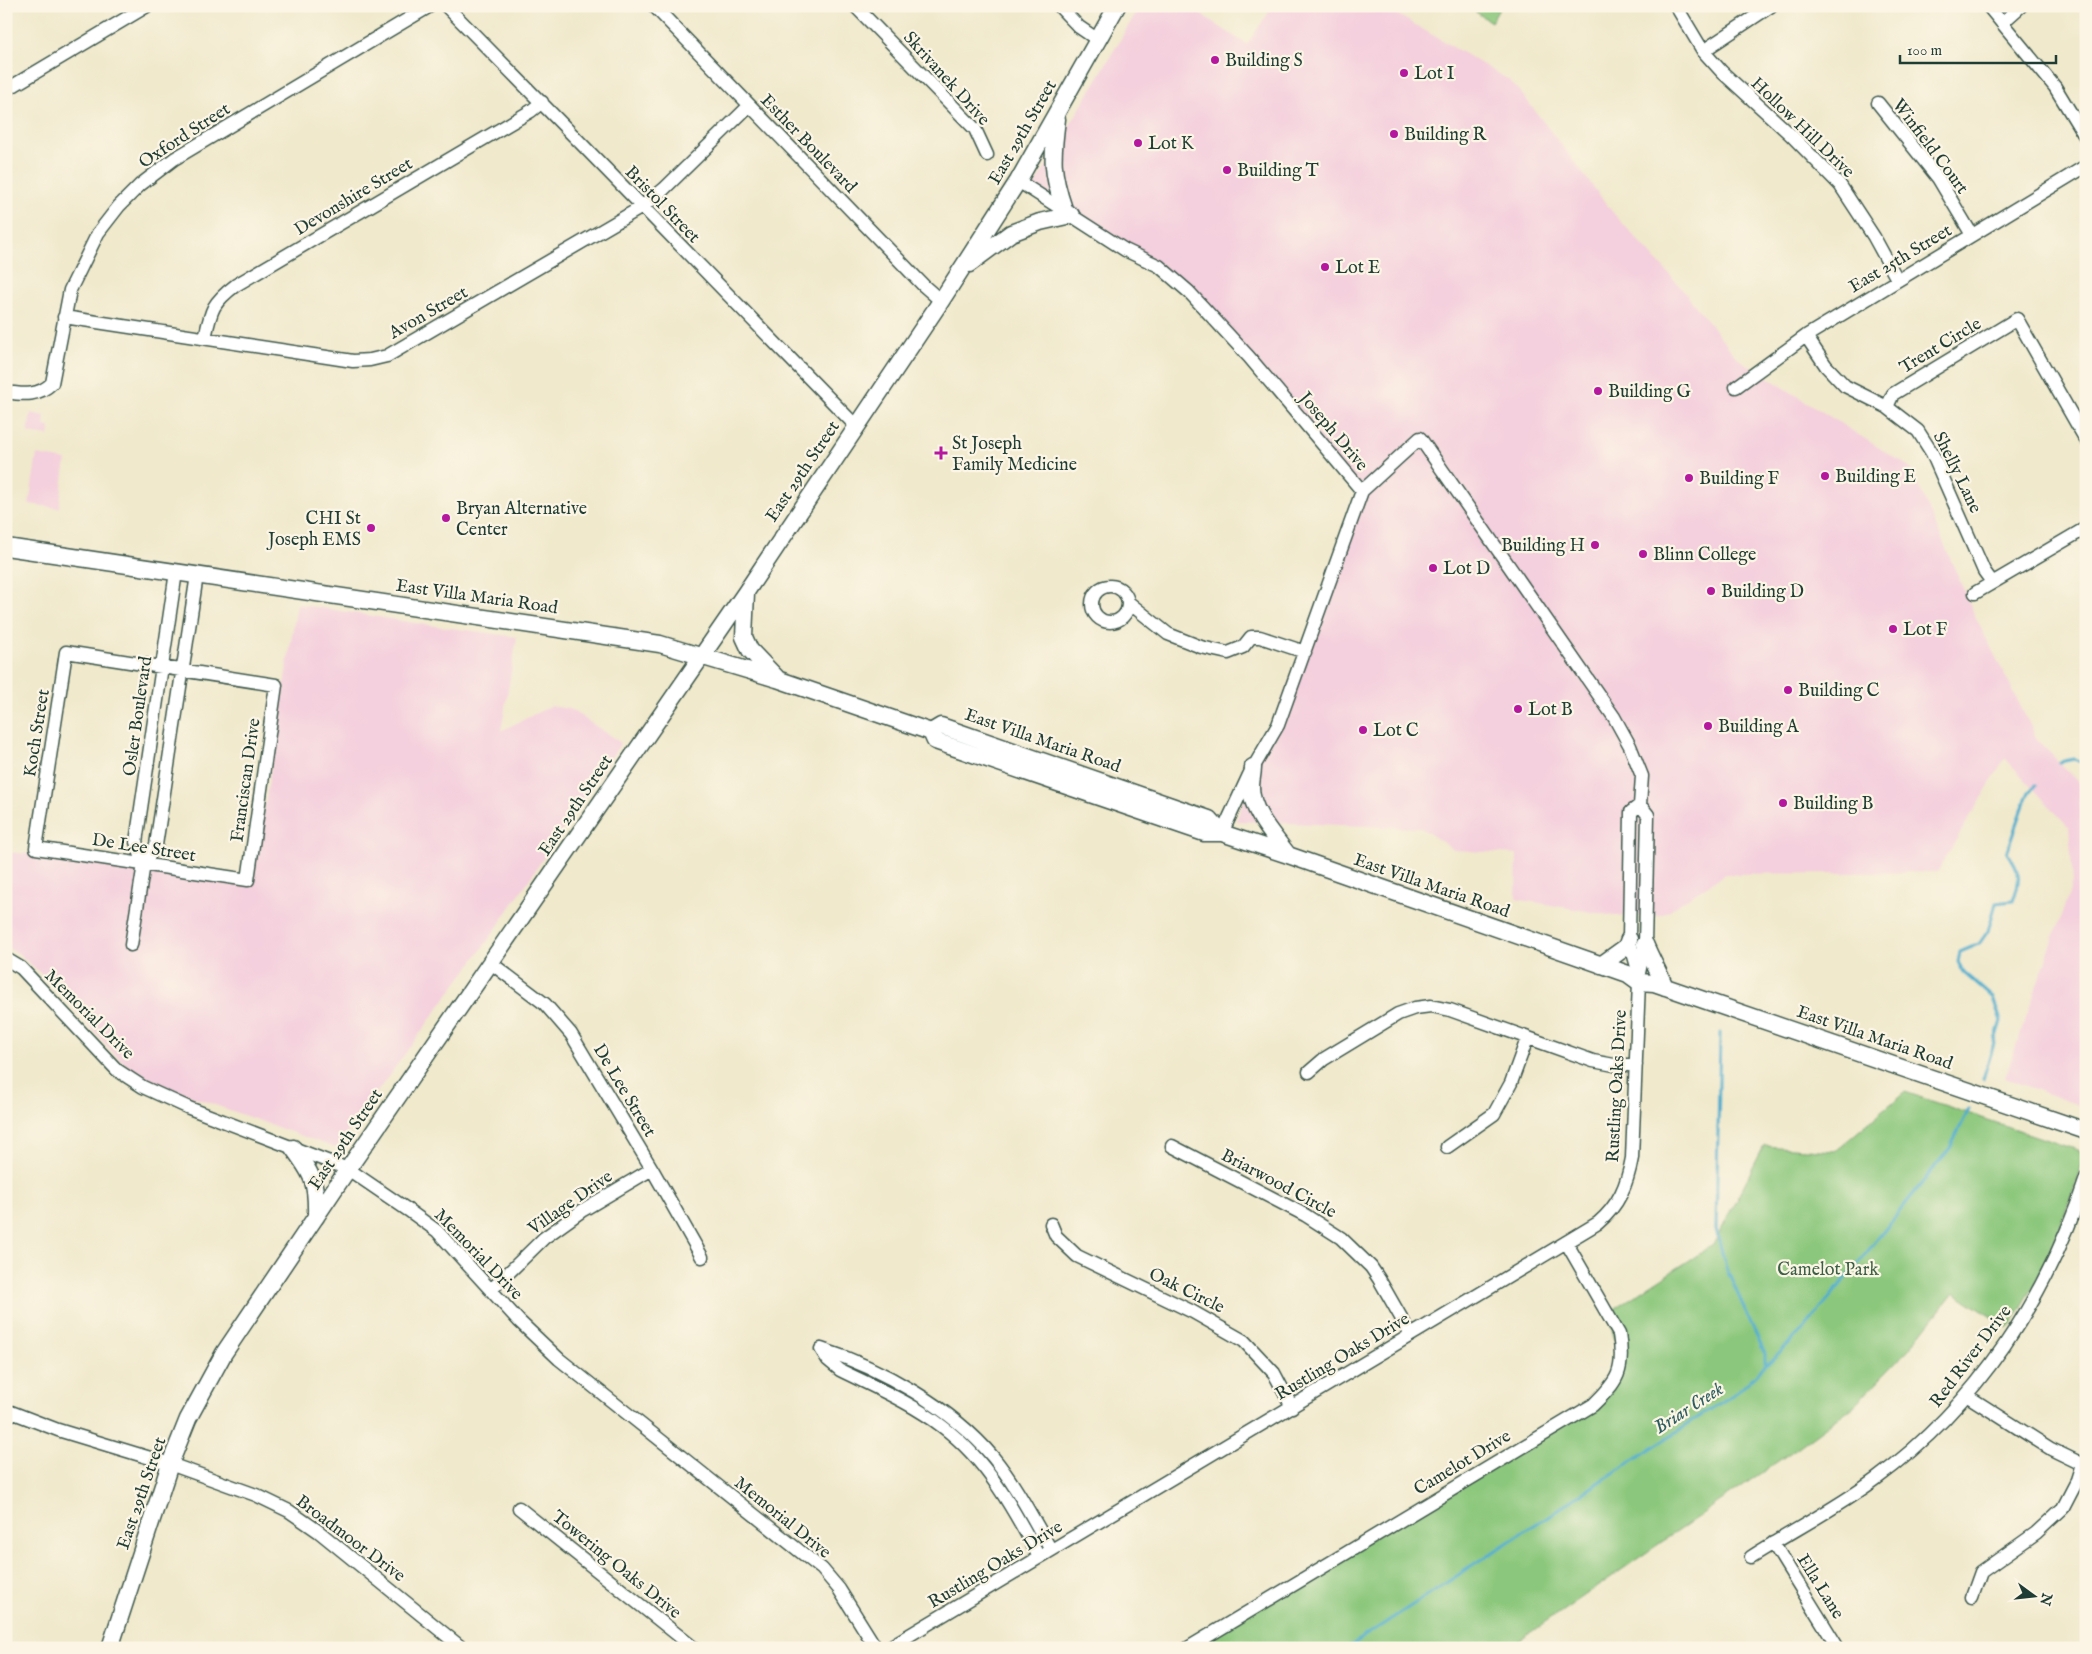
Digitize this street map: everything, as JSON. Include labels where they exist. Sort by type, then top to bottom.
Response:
[{"type":"main road","name":"East 29th Street","points":[[110,1648],[170,1464],[188,1420],[224,1353],[348,1169],[746,592],[941,301],[1018,181],[1117,6]]},
{"type":"main road","points":[[961,270],[1010,233],[1067,212],[1054,181],[1052,154],[1058,110]]},
{"type":"main road","name":"East Villa Maria Road","points":[[6,547],[660,644],[702,655],[931,732],[941,726],[1200,815],[1209,819],[1222,833],[2086,1131]]},
{"type":"main road","points":[[746,592],[744,637],[750,650],[777,679]]},
{"type":"main road","points":[[1253,767],[1251,788],[1255,804],[1265,824],[1288,855]]},
{"type":"main road","points":[[1601,964],[1626,947],[1629,939]]},
{"type":"main road","points":[[1644,979],[1645,944]]},
{"type":"main road","points":[[293,1148],[308,1168],[313,1181],[316,1193],[316,1217]]},
{"type":"street","points":[[6,90],[147,6]]},
{"type":"street","name":"Oxford Street","points":[[6,392],[35,394],[45,390],[52,383],[70,290],[98,233],[119,206],[140,185],[174,159],[430,6]]},
{"type":"street","name":"Bristol Street","points":[[446,6],[542,102],[856,426]]},
{"type":"street","name":"Esther Boulevard","points":[[654,6],[924,286],[941,301]]},
{"type":"street","name":"Skrivanek Drive","points":[[856,6],[975,129],[987,155]]},
{"type":"street","points":[[1059,6],[1079,28],[1098,40]]},
{"type":"street","name":"Hollow Hill Drive","points":[[1676,6],[1704,51],[1722,72],[1791,135],[1840,185],[1874,237],[1897,279]]},
{"type":"street","points":[[1704,51],[1771,6]]},
{"type":"street","points":[[1988,6],[2055,87],[2086,138]]},
{"type":"street","points":[[2002,23],[2021,6]]},
{"type":"street","name":"Devonshire Street","points":[[205,338],[215,305],[221,296],[236,285],[531,111],[542,102]]},
{"type":"street","name":"Winfield Court","points":[[1878,103],[1938,178],[1972,235]]},
{"type":"street","name":"Avon Street","points":[[64,317],[353,361],[387,356],[642,207],[664,189],[749,106]]},
{"type":"street","name":"East 25th Street","points":[[1736,387],[1806,336],[2086,166]]},
{"type":"street","name":"Joseph Drive","points":[[1018,181],[1125,250],[1159,266],[1189,292],[1249,357],[1362,491],[1278,725],[1253,767],[1222,833]]},
{"type":"street","name":"Trent Circle","points":[[1887,407],[1893,394],[2017,319],[2086,440]]},
{"type":"street","name":"Shelly Lane","points":[[1806,336],[1826,366],[1845,386],[1887,407],[1907,420],[1918,431],[1932,452],[1984,571],[1992,582]]},
{"type":"street","points":[[1362,491],[1420,438],[1614,717],[1630,746],[1642,776],[1640,805],[1648,815],[1644,979]]},
{"type":"street","points":[[1975,593],[2086,528]]},
{"type":"street","name":"Osler Boulevard","points":[[144,864],[136,842],[176,572]]},
{"type":"street","name":"Osler Boulevard","points":[[131,944],[144,864],[156,845],[197,575]]},
{"type":"street","points":[[1128,602],[1168,634],[1201,647],[1228,654],[1243,647],[1251,637],[1260,637],[1305,652]]},
{"type":"street","name":"Koch Street","points":[[36,848],[66,652],[161,667]]},
{"type":"street","points":[[161,667],[182,670]]},
{"type":"street","name":"Franciscan Drive","points":[[182,670],[276,685],[248,880]]},
{"type":"street","points":[[1640,805],[1632,812],[1629,939],[1644,979]]},
{"type":"street","name":"De Lee Street","points":[[36,848],[248,880]]},
{"type":"street","name":"Memorial Drive","points":[[6,959],[21,968],[117,1070],[143,1087],[189,1108],[348,1169],[437,1231],[519,1321],[559,1359],[822,1569],[844,1596],[876,1648]]},
{"type":"street","name":"De Lee Street","points":[[491,963],[544,1004],[571,1034],[702,1257]]},
{"type":"street","name":"Rustling Oaks Drive","points":[[888,1648],[1598,1223],[1611,1212],[1622,1196],[1632,1158],[1636,1065],[1644,979]]},
{"type":"street","points":[[1309,1072],[1332,1054],[1398,1014],[1415,1008],[1431,1006],[1450,1010],[1593,1062],[1614,1065],[1636,1065]]},
{"type":"street","points":[[1447,1147],[1494,1114],[1511,1083],[1527,1039]]},
{"type":"street","name":"Briarwood Circle","points":[[1172,1146],[1305,1214],[1341,1238],[1371,1267],[1411,1335]]},
{"type":"street","name":"Village Drive","points":[[491,1290],[544,1238],[583,1210],[652,1169]]},
{"type":"street","name":"Red River Drive","points":[[1751,1557],[1876,1479],[1929,1436],[1966,1396],[1997,1356],[2037,1294],[2076,1209],[2086,1178]]},
{"type":"street","name":"Oak Circle","points":[[1051,1224],[1056,1236],[1077,1256],[1193,1312],[1244,1342],[1274,1373],[1292,1407]]},
{"type":"street","name":"Camelot Drive","points":[[1188,1648],[1593,1405],[1608,1390],[1617,1379],[1621,1365],[1622,1348],[1619,1334],[1566,1242]]},
{"type":"street","points":[[1039,1557],[1014,1512],[980,1462],[944,1427],[930,1411],[914,1393],[848,1358],[821,1349],[828,1360],[840,1370],[930,1411],[970,1434],[992,1456],[1011,1481],[1051,1550]]},
{"type":"street","points":[[1966,1396],[2051,1449],[2084,1466],[2063,1508],[2036,1533],[1981,1572],[1972,1597]]},
{"type":"street","name":"Broadmoor Drive","points":[[6,1410],[58,1430],[170,1464],[256,1495],[294,1514],[318,1531],[462,1648]]},
{"type":"street","name":"Towering Oaks Drive","points":[[519,1508],[694,1648]]},
{"type":"street","name":"Ella Lane","points":[[1773,1543],[1838,1648]]},
{"type":"shaded area","name":"Blinn College","points":[[1140,6],[1189,6],[1247,45],[1273,6],[1383,6],[1509,80],[1614,214],[1678,284],[1737,358],[1911,468],[1975,616],[2038,741],[2086,789],[2086,1108],[2005,1078],[2073,882],[2069,827],[2005,758],[1937,872],[1725,874],[1662,915],[1615,916],[1516,899],[1517,854],[1454,850],[1421,828],[1236,821],[1362,491],[1189,292],[1032,190]]},
{"type":"shaded area","points":[[31,413],[45,416],[44,426],[50,427],[49,436],[28,433]]},
{"type":"shaded area","points":[[37,455],[66,460],[59,508],[29,504]]},
{"type":"shaded area","points":[[297,604],[517,637],[501,731],[551,706],[570,709],[621,743],[489,939],[336,1148],[176,1091],[133,1071],[112,1052],[49,981],[18,953],[6,947],[6,852],[41,855],[252,886]]},
{"type":"green space","points":[[1467,6],[1501,6],[1491,22]]},
{"type":"green space","name":"Camelot Park","points":[[1905,1092],[2086,1153],[2053,1244],[2033,1287],[2008,1328],[1954,1292],[1908,1350],[1855,1405],[1797,1448],[1509,1648],[1190,1648],[1593,1405],[1621,1365],[1608,1313],[1713,1245],[1764,1146],[1835,1151]]},
{"type":"waterway","name":"Briar Creek","points":[[2060,762],[2074,759],[2086,764]]},
{"type":"waterway","name":"Briar Creek","points":[[1983,1079],[2001,1021],[1993,998],[1964,973],[1958,962],[1960,952],[1979,944],[1988,931],[1996,903],[2013,901],[2018,876],[2015,865],[2007,853],[2027,796],[2035,785]]},
{"type":"waterway","points":[[1720,1033],[1716,1229],[1726,1268],[1765,1354],[1765,1367]]},
{"type":"waterway","name":"Briar Creek","points":[[1347,1648],[1740,1390],[1804,1329],[1868,1251],[1950,1148],[1969,1109]]},
{"type":"place","name":"Building S","points":[[1215,60]]},
{"type":"place","name":"Lot I","points":[[1404,73]]},
{"type":"place","name":"Building R","points":[[1394,134]]},
{"type":"place","name":"Lot K","points":[[1138,143]]},
{"type":"place","name":"Building T","points":[[1227,170]]},
{"type":"place","name":"Lot E","points":[[1325,267]]},
{"type":"place","name":"Building G","points":[[1598,391]]},
{"type":"place","name":"St Joseph Family Medicine","points":[[941,453]]},
{"type":"place","name":"Building E","points":[[1825,476]]},
{"type":"place","name":"Building F","points":[[1689,478]]},
{"type":"place","name":"Bryan Alternative Center","points":[[446,518]]},
{"type":"place","name":"CHI St Joseph EMS","points":[[371,528]]},
{"type":"place","name":"Building H","points":[[1595,545]]},
{"type":"place","name":"Blinn College","points":[[1643,554]]},
{"type":"place","name":"Lot D","points":[[1433,568]]},
{"type":"place","name":"Building D","points":[[1711,591]]},
{"type":"place","name":"Lot F","points":[[1893,629]]},
{"type":"place","name":"Building C","points":[[1788,690]]},
{"type":"place","name":"Lot B","points":[[1518,709]]},
{"type":"place","name":"Building A","points":[[1708,726]]},
{"type":"place","name":"Lot C","points":[[1363,730]]},
{"type":"place","name":"Building B","points":[[1783,803]]}]
